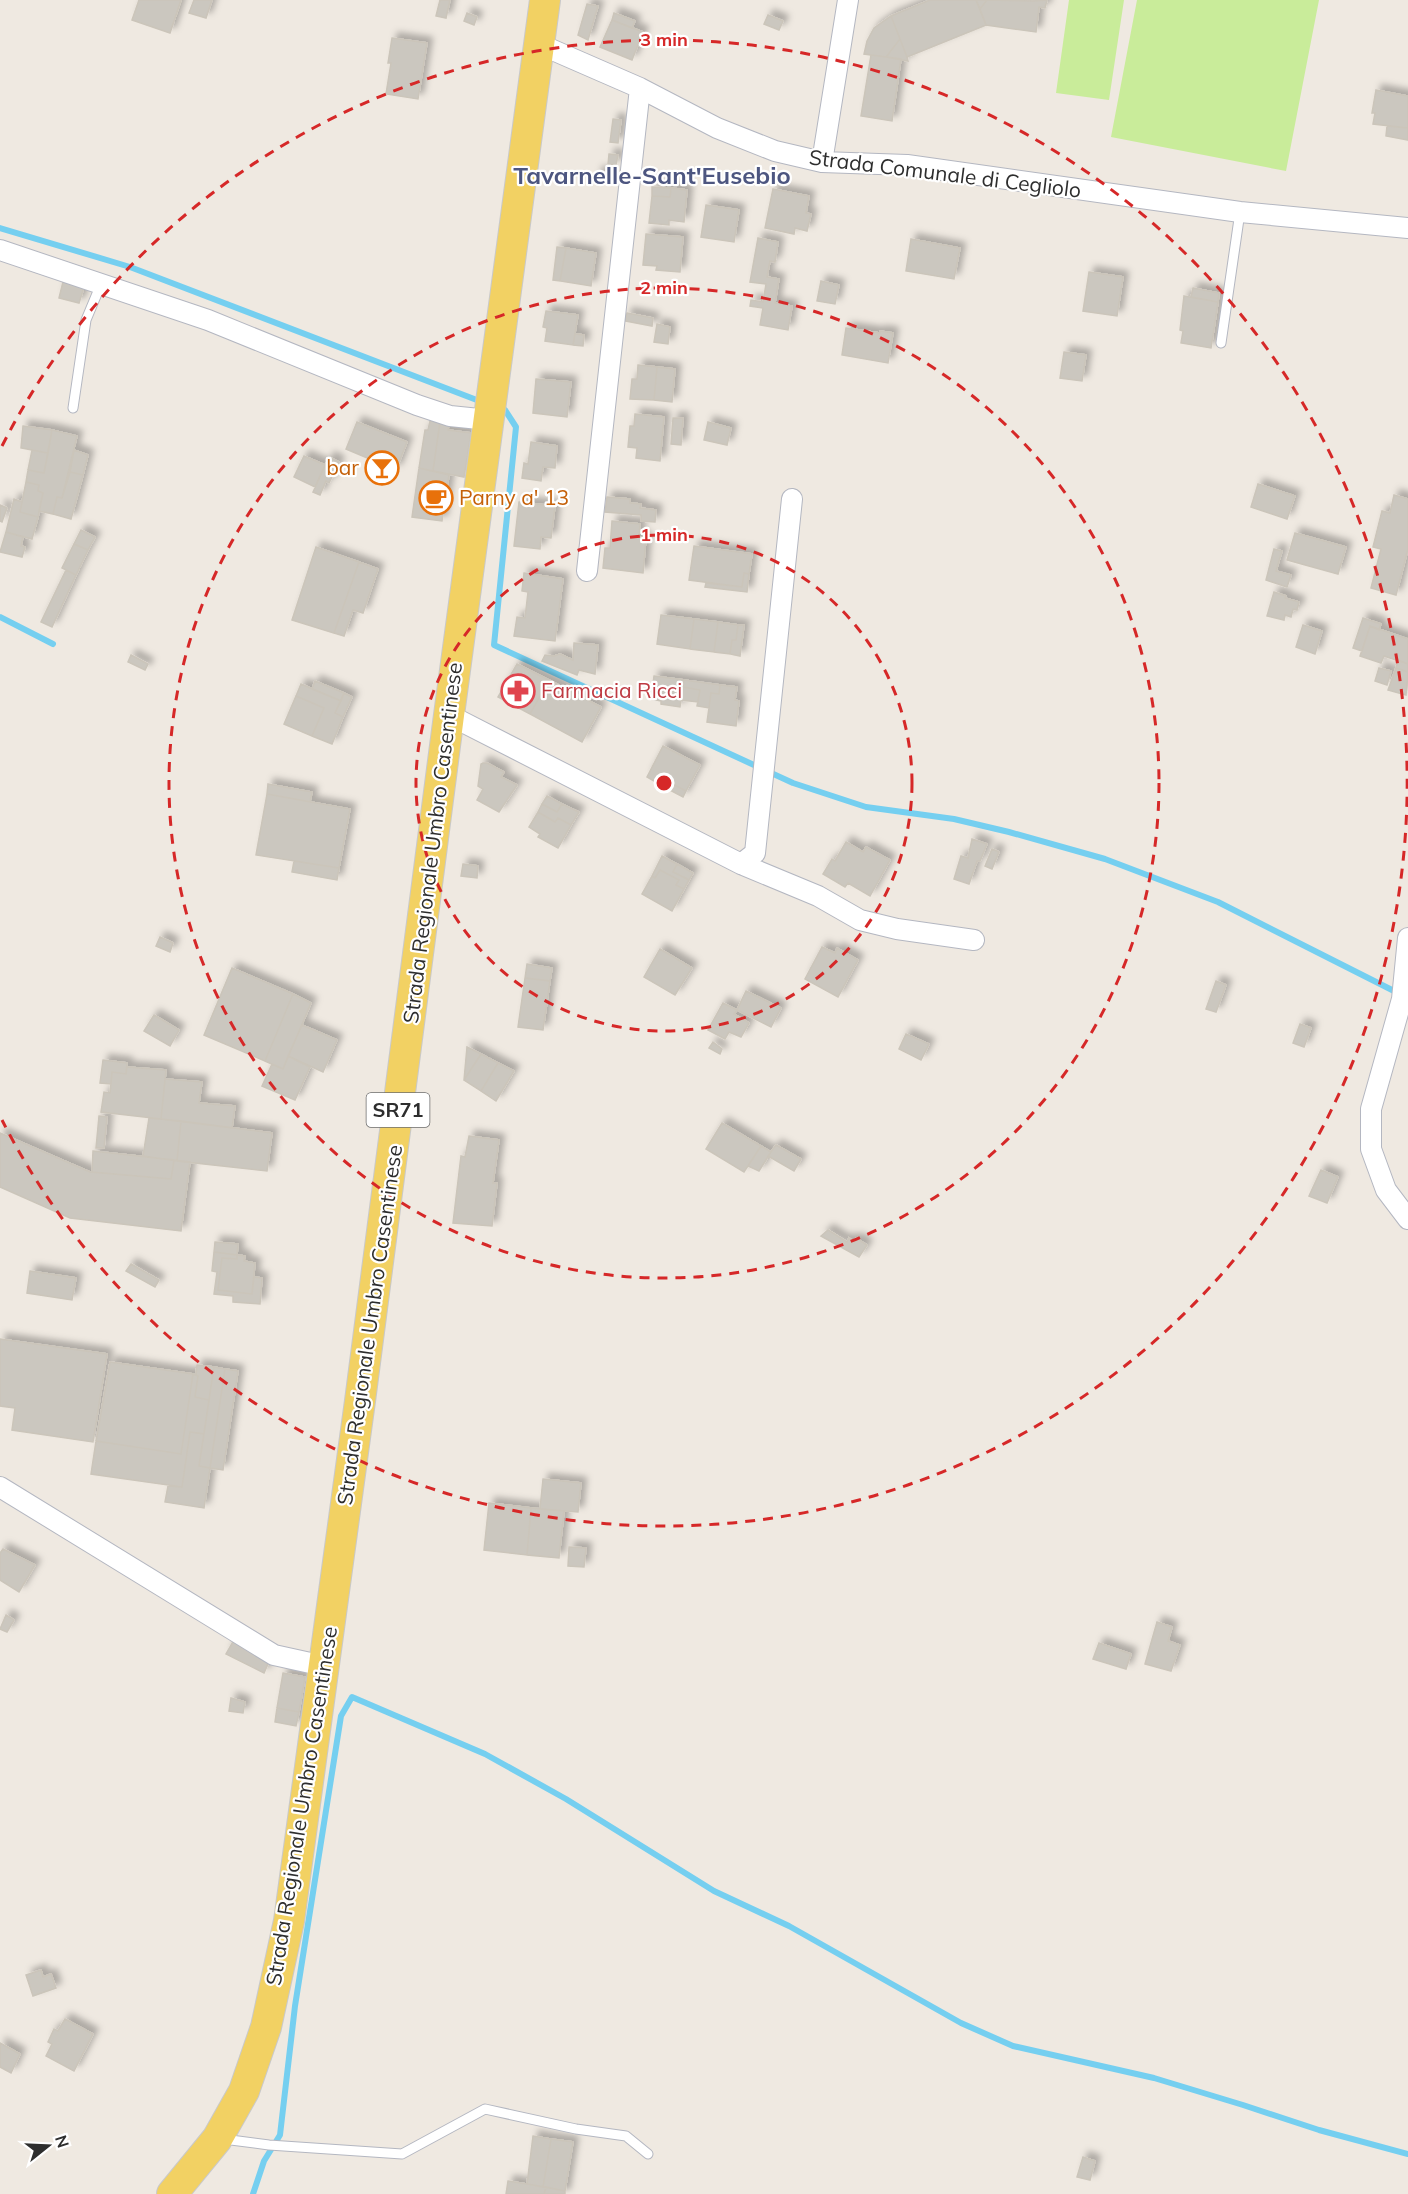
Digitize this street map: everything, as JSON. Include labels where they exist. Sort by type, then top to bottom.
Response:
[{"type":"main road","name":"Strada Regionale Umbro Casentinese","points":[[172,2194],[218,2139],[244,2091],[266,2027],[289,1921],[545,0]]},
{"type":"street","points":[[822,162],[848,0]]},
{"type":"street","name":"Strada Comunale di Cegliolo","points":[[539,44],[640,88],[726,132],[775,151],[822,162],[906,165],[1240,212],[1408,228]]},
{"type":"street","points":[[588,571],[640,88]]},
{"type":"street","points":[[0,250],[207,320],[417,405],[450,416],[489,420]]},
{"type":"street","points":[[741,864],[755,853],[792,499]]},
{"type":"street","points":[[449,715],[741,864],[818,896],[860,920],[897,929],[974,940]]},
{"type":"street","points":[[1408,938],[1402,999],[1371,1109],[1371,1149],[1386,1190],[1408,1219]]},
{"type":"street","points":[[0,1487],[274,1655],[324,1666]]},
{"type":"lane","points":[[1221,343],[1240,212]]},
{"type":"lane","points":[[73,408],[86,320],[101,284]]},
{"type":"lane","points":[[218,2139],[269,2145],[402,2154],[485,2109],[576,2129],[627,2136],[648,2154]]},
{"type":"green space","points":[[1069,0],[1124,0],[1109,100],[1056,93]]},
{"type":"green space","points":[[1137,0],[1319,0],[1286,171],[1111,137]]},
{"type":"building","points":[[139,0],[181,0],[170,33],[132,20]]},
{"type":"building","points":[[194,0],[212,0],[206,18],[189,13]]},
{"type":"building","points":[[440,0],[450,0],[446,18],[436,16]]},
{"type":"building","points":[[930,0],[976,0],[986,25],[907,57],[891,16]]},
{"type":"building","points":[[976,0],[987,0],[980,9]]},
{"type":"building","points":[[987,0],[1047,0],[1045,8],[1039,7],[1036,32],[986,25],[980,9]]},
{"type":"building","points":[[587,4],[598,6],[588,40],[578,35]]},
{"type":"building","points":[[467,13],[477,17],[474,25],[464,21]]},
{"type":"building","points":[[614,13],[635,21],[632,28],[612,20]]},
{"type":"building","points":[[768,15],[783,21],[779,30],[764,24]]},
{"type":"building","points":[[891,16],[900,39],[886,57],[864,54],[867,41],[874,28]]},
{"type":"building","points":[[612,20],[643,32],[632,60],[600,47]]},
{"type":"building","points":[[392,38],[427,43],[418,99],[386,94]]},
{"type":"building","points":[[900,39],[907,57],[908,61],[886,57]]},
{"type":"building","points":[[871,55],[901,59],[892,121],[861,116]]},
{"type":"building","points":[[1376,90],[1408,96],[1408,128],[1373,124],[1375,113],[1372,113]]},
{"type":"building","points":[[613,119],[621,120],[618,143],[610,142]]},
{"type":"building","points":[[1387,126],[1408,128],[1408,140],[1386,136]]},
{"type":"building","points":[[609,154],[618,155],[616,165],[608,164]]},
{"type":"building","points":[[597,172],[610,173],[609,182],[596,181]]},
{"type":"building","points":[[652,187],[671,188],[670,197],[652,196]]},
{"type":"building","points":[[671,188],[687,190],[684,222],[669,220],[669,225],[649,223],[652,196],[670,197]]},
{"type":"building","points":[[773,189],[809,196],[806,213],[811,214],[807,231],[795,228],[794,234],[765,228]]},
{"type":"building","points":[[706,205],[739,210],[734,242],[701,237]]},
{"type":"building","points":[[646,234],[683,237],[680,272],[656,270],[657,266],[643,265]]},
{"type":"building","points":[[758,238],[778,242],[775,262],[770,261],[767,277],[779,279],[775,303],[792,306],[788,330],[760,325],[763,308],[750,306],[751,300],[763,302],[766,284],[750,282]]},
{"type":"building","points":[[911,239],[960,248],[954,279],[906,271]]},
{"type":"building","points":[[557,247],[566,248],[560,281],[553,280]]},
{"type":"building","points":[[566,248],[596,253],[591,286],[560,281]]},
{"type":"building","points":[[1089,272],[1123,277],[1117,316],[1083,311]]},
{"type":"building","points":[[821,281],[839,285],[835,304],[817,301]]},
{"type":"building","points":[[63,282],[84,287],[79,303],[59,298]]},
{"type":"building","points":[[1193,288],[1219,293],[1218,302],[1191,297]]},
{"type":"building","points":[[1184,296],[1218,302],[1211,348],[1181,343],[1183,331],[1180,330]]},
{"type":"building","points":[[546,311],[578,315],[573,345],[545,341],[547,328],[543,327]]},
{"type":"building","points":[[627,313],[653,318],[652,326],[625,321]]},
{"type":"building","points":[[657,324],[670,327],[668,344],[654,342]]},
{"type":"building","points":[[846,328],[893,333],[888,363],[842,355]]},
{"type":"building","points":[[575,334],[584,335],[583,346],[573,345]]},
{"type":"building","points":[[1064,352],[1086,355],[1082,381],[1060,378]]},
{"type":"building","points":[[638,365],[657,367],[654,400],[630,399],[632,379],[637,379]]},
{"type":"building","points":[[657,367],[675,369],[672,402],[654,400]]},
{"type":"building","points":[[536,379],[571,382],[567,417],[533,413]]},
{"type":"building","points":[[635,414],[664,417],[660,461],[636,458],[637,448],[628,447],[630,426],[634,426]]},
{"type":"building","points":[[673,418],[683,418],[681,445],[671,444]]},
{"type":"building","points":[[430,421],[440,422],[433,471],[419,468],[425,430],[428,430]]},
{"type":"building","points":[[357,422],[407,442],[396,470],[346,449]]},
{"type":"building","points":[[440,422],[449,424],[448,430],[471,433],[464,477],[433,471]]},
{"type":"building","points":[[708,422],[731,428],[727,445],[704,440]]},
{"type":"building","points":[[23,426],[52,430],[48,453],[21,448]]},
{"type":"building","points":[[52,430],[77,436],[62,498],[57,497],[53,514],[39,511],[43,493],[38,491],[39,485],[26,482],[28,470],[44,473]]},
{"type":"building","points":[[531,442],[557,446],[555,468],[543,467],[541,481],[522,478],[524,463],[528,464]]},
{"type":"building","points":[[32,450],[48,453],[44,473],[28,470]]},
{"type":"building","points":[[74,450],[88,455],[83,475],[70,472]]},
{"type":"building","points":[[304,456],[325,465],[315,487],[294,477]]},
{"type":"building","points":[[329,457],[339,462],[329,483],[326,481],[320,495],[313,492]]},
{"type":"building","points":[[419,468],[449,475],[442,521],[412,517]]},
{"type":"building","points":[[70,472],[83,475],[71,519],[53,514],[57,497],[62,498]]},
{"type":"building","points":[[26,482],[39,485],[38,491],[43,493],[38,517],[20,512]]},
{"type":"building","points":[[1258,484],[1295,496],[1287,519],[1251,507]]},
{"type":"building","points":[[1394,495],[1408,499],[1408,549],[1396,595],[1371,588],[1381,549],[1373,547],[1382,511],[1390,513]]},
{"type":"building","points":[[607,497],[630,499],[630,503],[641,504],[640,508],[656,510],[655,522],[641,521],[641,515],[605,512]]},
{"type":"building","points":[[14,499],[22,502],[20,512],[38,517],[32,539],[6,532]]},
{"type":"building","points":[[519,502],[555,506],[551,538],[541,537],[540,549],[514,546]]},
{"type":"building","points":[[0,505],[7,508],[2,522],[0,521]]},
{"type":"building","points":[[612,521],[640,524],[639,537],[646,538],[643,573],[603,568],[605,548],[610,548]]},
{"type":"building","points":[[81,530],[95,537],[88,550],[74,544]]},
{"type":"building","points":[[6,532],[23,537],[21,546],[25,547],[22,557],[0,552]]},
{"type":"building","points":[[1295,533],[1346,547],[1338,574],[1287,560]]},
{"type":"building","points":[[74,544],[88,550],[76,575],[62,568]]},
{"type":"building","points":[[694,546],[752,554],[749,574],[744,573],[742,587],[689,580]]},
{"type":"building","points":[[316,547],[359,562],[334,633],[292,620]]},
{"type":"building","points":[[1274,549],[1282,551],[1276,571],[1291,575],[1287,587],[1266,580]]},
{"type":"building","points":[[359,562],[378,569],[363,613],[353,610],[344,636],[334,633]]},
{"type":"building","points":[[66,570],[76,575],[52,627],[41,622]]},
{"type":"building","points":[[524,573],[563,579],[555,641],[514,636],[517,617],[525,618],[528,592],[522,591]]},
{"type":"building","points":[[744,573],[749,574],[747,592],[705,587],[706,583],[742,587]]},
{"type":"building","points":[[1274,592],[1299,602],[1297,610],[1293,609],[1291,617],[1285,615],[1284,620],[1267,616]]},
{"type":"building","points":[[661,615],[694,619],[690,649],[657,644]]},
{"type":"building","points":[[1363,618],[1381,624],[1379,630],[1370,626],[1362,651],[1353,648]]},
{"type":"building","points":[[694,619],[718,622],[714,652],[690,649]]},
{"type":"building","points":[[718,622],[738,625],[736,640],[732,640],[730,654],[714,652]]},
{"type":"building","points":[[738,625],[744,625],[740,656],[730,654],[732,640],[736,640]]},
{"type":"building","points":[[1303,625],[1322,631],[1315,654],[1296,647]]},
{"type":"building","points":[[1370,626],[1408,639],[1408,664],[1384,656],[1381,663],[1360,656]]},
{"type":"building","points":[[574,643],[598,645],[595,674],[579,670],[577,675],[542,661],[545,655],[560,654],[573,660]]},
{"type":"building","points":[[131,655],[148,664],[145,670],[128,662]]},
{"type":"building","points":[[1398,660],[1408,664],[1408,672],[1396,668]]},
{"type":"building","points":[[517,664],[549,680],[530,714],[498,697]]},
{"type":"building","points":[[1379,668],[1391,671],[1387,685],[1375,681]]},
{"type":"building","points":[[1396,668],[1408,672],[1406,695],[1388,690]]},
{"type":"building","points":[[654,676],[684,680],[680,707],[661,704],[661,701],[651,699]]},
{"type":"building","points":[[549,680],[601,707],[582,742],[530,714]]},
{"type":"building","points":[[684,680],[720,685],[719,694],[711,693],[709,708],[697,706],[700,690],[683,687]]},
{"type":"building","points":[[315,681],[344,693],[341,701],[312,689]]},
{"type":"building","points":[[301,684],[341,701],[335,713],[343,717],[332,744],[312,736],[324,708],[296,696]]},
{"type":"building","points":[[720,685],[737,687],[735,700],[739,701],[736,726],[707,722],[711,693],[719,694]]},
{"type":"building","points":[[683,687],[700,690],[698,702],[681,700]]},
{"type":"building","points":[[344,693],[352,697],[343,717],[335,713]]},
{"type":"building","points":[[296,696],[324,708],[312,736],[284,724]]},
{"type":"building","points":[[663,746],[700,765],[686,791],[667,781],[664,787],[647,777]]},
{"type":"building","points":[[483,763],[504,772],[501,777],[517,785],[499,812],[477,800],[483,789],[478,786]]},
{"type":"building","points":[[667,781],[686,791],[683,797],[664,787]]},
{"type":"building","points":[[268,784],[312,792],[310,802],[267,794]]},
{"type":"building","points":[[267,794],[350,809],[339,868],[256,855]]},
{"type":"building","points":[[547,796],[562,804],[557,812],[542,804]]},
{"type":"building","points":[[542,804],[557,812],[562,804],[579,812],[571,825],[558,818],[555,822],[538,812]]},
{"type":"building","points":[[538,812],[555,822],[558,818],[571,825],[558,848],[538,837],[540,834],[529,827]]},
{"type":"building","points":[[972,839],[987,844],[980,861],[977,861],[969,884],[954,879],[961,856],[968,858]]},
{"type":"building","points":[[846,842],[863,852],[866,847],[890,860],[870,896],[848,883],[845,887],[823,874],[832,859],[835,861]]},
{"type":"building","points":[[992,849],[999,852],[992,869],[985,866]]},
{"type":"building","points":[[662,856],[677,864],[673,872],[689,880],[684,889],[676,885],[679,880],[660,870],[655,878],[652,876]]},
{"type":"building","points":[[294,861],[339,868],[337,880],[292,872]]},
{"type":"building","points":[[463,864],[478,866],[477,878],[461,876]]},
{"type":"building","points":[[677,864],[693,873],[689,880],[673,872]]},
{"type":"building","points":[[660,870],[679,880],[676,885],[684,889],[672,911],[642,894],[652,876],[655,878]]},
{"type":"building","points":[[160,937],[173,943],[170,952],[156,946]]},
{"type":"building","points":[[822,947],[835,953],[837,948],[858,960],[838,997],[805,979]]},
{"type":"building","points":[[660,949],[692,968],[675,995],[644,977]]},
{"type":"building","points":[[527,964],[552,968],[550,981],[525,978]]},
{"type":"building","points":[[232,968],[293,994],[265,1061],[204,1035]]},
{"type":"building","points":[[525,978],[550,981],[543,1030],[518,1027]]},
{"type":"building","points":[[1216,981],[1226,985],[1216,1012],[1206,1009]]},
{"type":"building","points":[[746,991],[781,1008],[771,1027],[737,1010]]},
{"type":"building","points":[[293,994],[311,1003],[283,1069],[265,1061]]},
{"type":"building","points":[[723,1003],[737,1010],[734,1014],[749,1023],[741,1037],[729,1032],[725,1039],[708,1030]]},
{"type":"building","points":[[154,1015],[179,1030],[170,1046],[144,1031]]},
{"type":"building","points":[[1300,1024],[1311,1028],[1304,1047],[1293,1043]]},
{"type":"building","points":[[302,1025],[337,1040],[323,1072],[288,1056]]},
{"type":"building","points":[[906,1034],[929,1044],[921,1060],[899,1049]]},
{"type":"building","points":[[713,1042],[722,1049],[720,1054],[709,1048]]},
{"type":"building","points":[[467,1047],[481,1054],[464,1080]]},
{"type":"building","points":[[481,1054],[498,1063],[481,1091],[464,1080]]},
{"type":"building","points":[[288,1056],[310,1067],[295,1100],[262,1086],[272,1064],[283,1069]]},
{"type":"building","points":[[103,1060],[127,1063],[126,1074],[112,1072],[111,1084],[100,1083]]},
{"type":"building","points":[[498,1063],[514,1071],[496,1101],[481,1091]]},
{"type":"building","points":[[127,1067],[166,1070],[161,1119],[101,1112],[104,1092],[110,1093],[112,1072],[126,1074]]},
{"type":"building","points":[[165,1079],[202,1082],[199,1103],[235,1106],[232,1128],[161,1119]]},
{"type":"building","points":[[99,1116],[107,1117],[104,1148],[96,1148]]},
{"type":"building","points":[[149,1118],[181,1121],[177,1161],[143,1156]]},
{"type":"building","points":[[181,1121],[272,1133],[267,1171],[177,1161]]},
{"type":"building","points":[[722,1123],[761,1146],[744,1172],[706,1149]]},
{"type":"building","points":[[0,1133],[90,1172],[171,1179],[174,1160],[190,1162],[181,1231],[70,1218],[0,1187]]},
{"type":"building","points":[[469,1136],[499,1140],[493,1183],[497,1183],[492,1226],[453,1223],[461,1156],[465,1157]]},
{"type":"building","points":[[776,1145],[801,1159],[794,1171],[768,1156]]},
{"type":"building","points":[[761,1146],[771,1152],[759,1171],[748,1166]]},
{"type":"building","points":[[93,1151],[174,1160],[171,1179],[92,1172]]},
{"type":"building","points":[[1321,1170],[1338,1177],[1327,1203],[1309,1196]]},
{"type":"building","points":[[828,1230],[847,1242],[849,1238],[854,1242],[856,1238],[867,1245],[859,1257],[821,1236]]},
{"type":"building","points":[[215,1242],[238,1244],[237,1255],[214,1252]]},
{"type":"building","points":[[214,1252],[237,1255],[237,1259],[222,1258],[218,1290],[252,1294],[254,1277],[262,1278],[260,1304],[233,1302],[233,1296],[214,1294],[217,1272],[212,1271]]},
{"type":"building","points":[[237,1255],[245,1256],[244,1261],[255,1263],[252,1294],[218,1290],[222,1258],[237,1259]]},
{"type":"building","points":[[131,1264],[159,1280],[155,1287],[126,1271]]},
{"type":"building","points":[[30,1271],[76,1278],[72,1300],[27,1293]]},
{"type":"building","points":[[0,1339],[107,1354],[93,1442],[12,1430],[15,1408],[0,1406]]},
{"type":"building","points":[[110,1362],[193,1374],[181,1454],[96,1441]]},
{"type":"building","points":[[197,1365],[214,1367],[209,1400],[195,1397]]},
{"type":"building","points":[[214,1367],[225,1369],[210,1468],[199,1466]]},
{"type":"building","points":[[225,1369],[238,1371],[223,1470],[210,1468]]},
{"type":"building","points":[[193,1374],[198,1376],[195,1397],[209,1400],[204,1434],[190,1432],[182,1487],[91,1474],[96,1441],[181,1454]]},
{"type":"building","points":[[190,1432],[204,1434],[199,1466],[210,1468],[204,1508],[165,1502],[168,1486],[182,1487]]},
{"type":"building","points":[[543,1479],[581,1483],[578,1512],[540,1509]]},
{"type":"building","points":[[489,1503],[531,1508],[527,1555],[484,1550]]},
{"type":"building","points":[[531,1508],[564,1511],[559,1558],[527,1555]]},
{"type":"building","points":[[569,1547],[586,1548],[584,1567],[568,1566]]},
{"type":"building","points":[[3,1549],[35,1565],[19,1592],[0,1580],[0,1553]]},
{"type":"building","points":[[6,1615],[14,1620],[7,1632],[0,1629]]},
{"type":"building","points":[[1157,1622],[1172,1627],[1168,1641],[1180,1645],[1171,1671],[1145,1664]]},
{"type":"building","points":[[234,1640],[270,1659],[264,1673],[226,1654]]},
{"type":"building","points":[[1099,1643],[1131,1654],[1126,1669],[1093,1659]]},
{"type":"building","points":[[283,1673],[305,1677],[299,1712],[277,1708]]},
{"type":"building","points":[[231,1698],[245,1702],[243,1713],[229,1711]]},
{"type":"building","points":[[277,1708],[299,1712],[296,1726],[275,1722]]},
{"type":"building","points":[[41,1970],[43,1977],[51,1974],[56,1988],[33,1996],[26,1975]]},
{"type":"building","points":[[65,2019],[93,2034],[74,2071],[46,2056],[52,2044],[48,2042],[54,2029],[58,2031]]},
{"type":"building","points":[[0,2043],[20,2054],[11,2073],[0,2067]]},
{"type":"building","points":[[533,2136],[551,2139],[543,2187],[527,2184]]},
{"type":"building","points":[[551,2139],[573,2142],[565,2191],[543,2187]]},
{"type":"building","points":[[1083,2157],[1095,2161],[1090,2180],[1077,2177]]},
{"type":"building","points":[[508,2181],[546,2187],[544,2194],[506,2194]]},
{"type":"building","points":[[546,2187],[565,2191],[565,2194],[544,2194]]},
{"type":"waterway","points":[[0,228],[130,267],[482,402]]},
{"type":"waterway","points":[[500,409],[505,410],[516,427],[494,645],[793,783],[866,807],[954,819],[1105,859],[1218,902],[1394,991]]},
{"type":"waterway","points":[[0,617],[53,644]]},
{"type":"waterway","points":[[253,2194],[264,2161],[280,2135],[295,2006],[341,1716],[352,1697],[485,1754],[566,1799],[714,1891],[789,1926],[961,2023],[1013,2046],[1154,2078],[1319,2130],[1408,2154]]},
{"type":"place","name":"bar","points":[[382,468]]},
{"type":"place","name":"Parny a' 13","points":[[436,498]]},
{"type":"place","name":"Farmacia Ricci","points":[[518,691]]},
{"type":"district","name":"Tavarnelle-Sant'Eusebio","points":[[652,176]]}]
